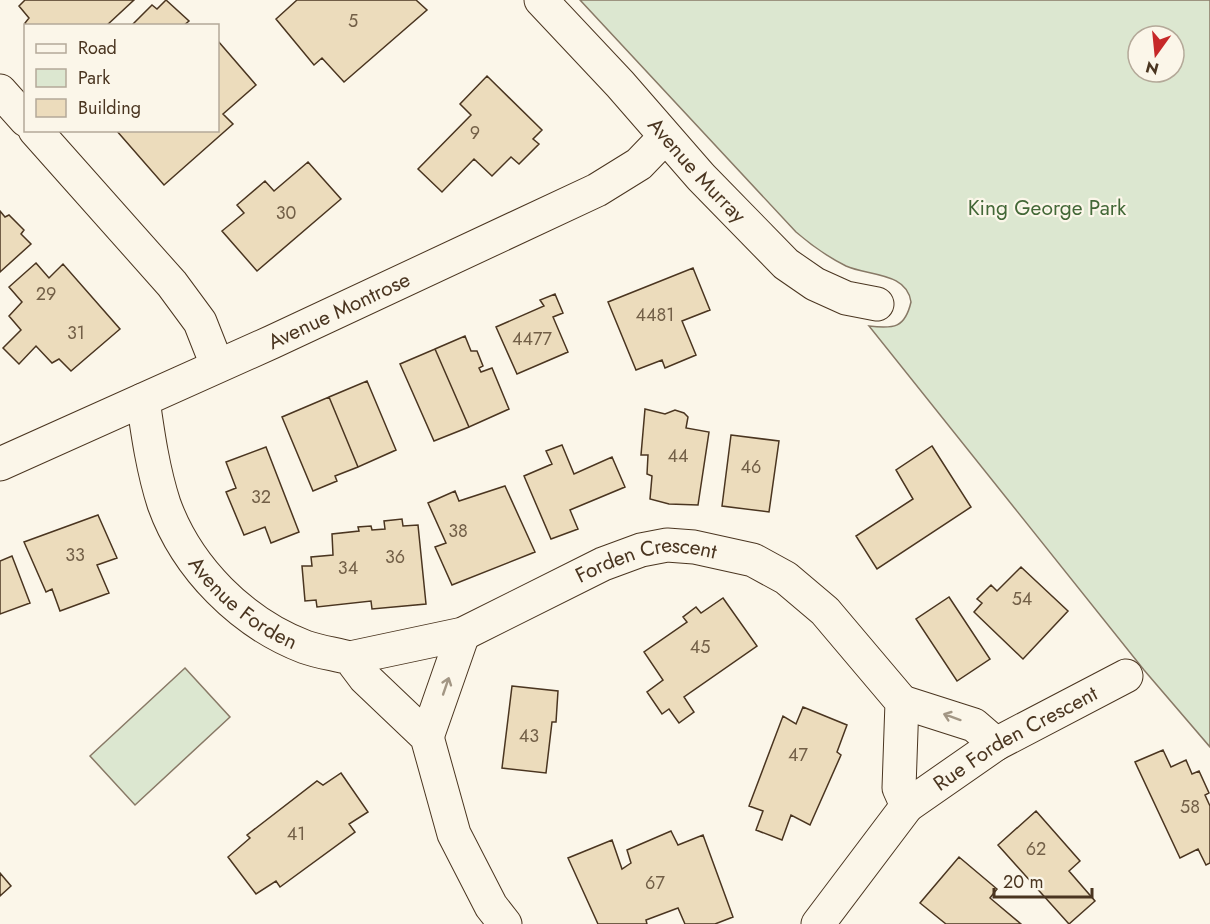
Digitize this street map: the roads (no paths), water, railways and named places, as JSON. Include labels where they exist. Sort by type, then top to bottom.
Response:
[{"type":"street","name":"Avenue Murray","points":[[541,0],[620,84],[665,137],[786,264],[815,284],[846,298],[877,304]]},
{"type":"street","points":[[0,92],[24,118]]},
{"type":"street","points":[[37,132],[172,284],[200,322],[217,365]]},
{"type":"street","name":"Avenue Montrose","points":[[0,464],[597,190],[639,164],[665,137]]},
{"type":"street","name":"Avenue Forden","points":[[143,400],[155,473],[165,505],[193,560],[234,604],[260,623],[306,648],[350,658]]},
{"type":"street","name":"Forden Crescent","points":[[350,658],[463,634],[603,564],[641,550],[667,545],[694,547],[753,560],[786,578],[825,611],[902,702]]},
{"type":"street","points":[[427,736],[463,634]]},
{"type":"street","points":[[350,658],[365,678],[427,736],[453,834],[485,897],[505,924]]},
{"type":"street","name":"Rue Forden Crescent","points":[[908,806],[996,744],[1126,676]]},
{"type":"street","points":[[818,924],[908,806],[899,788],[902,702],[974,725],[996,744]]},
{"type":"park label","name":"King George Park","points":[[1047,208]]}]
